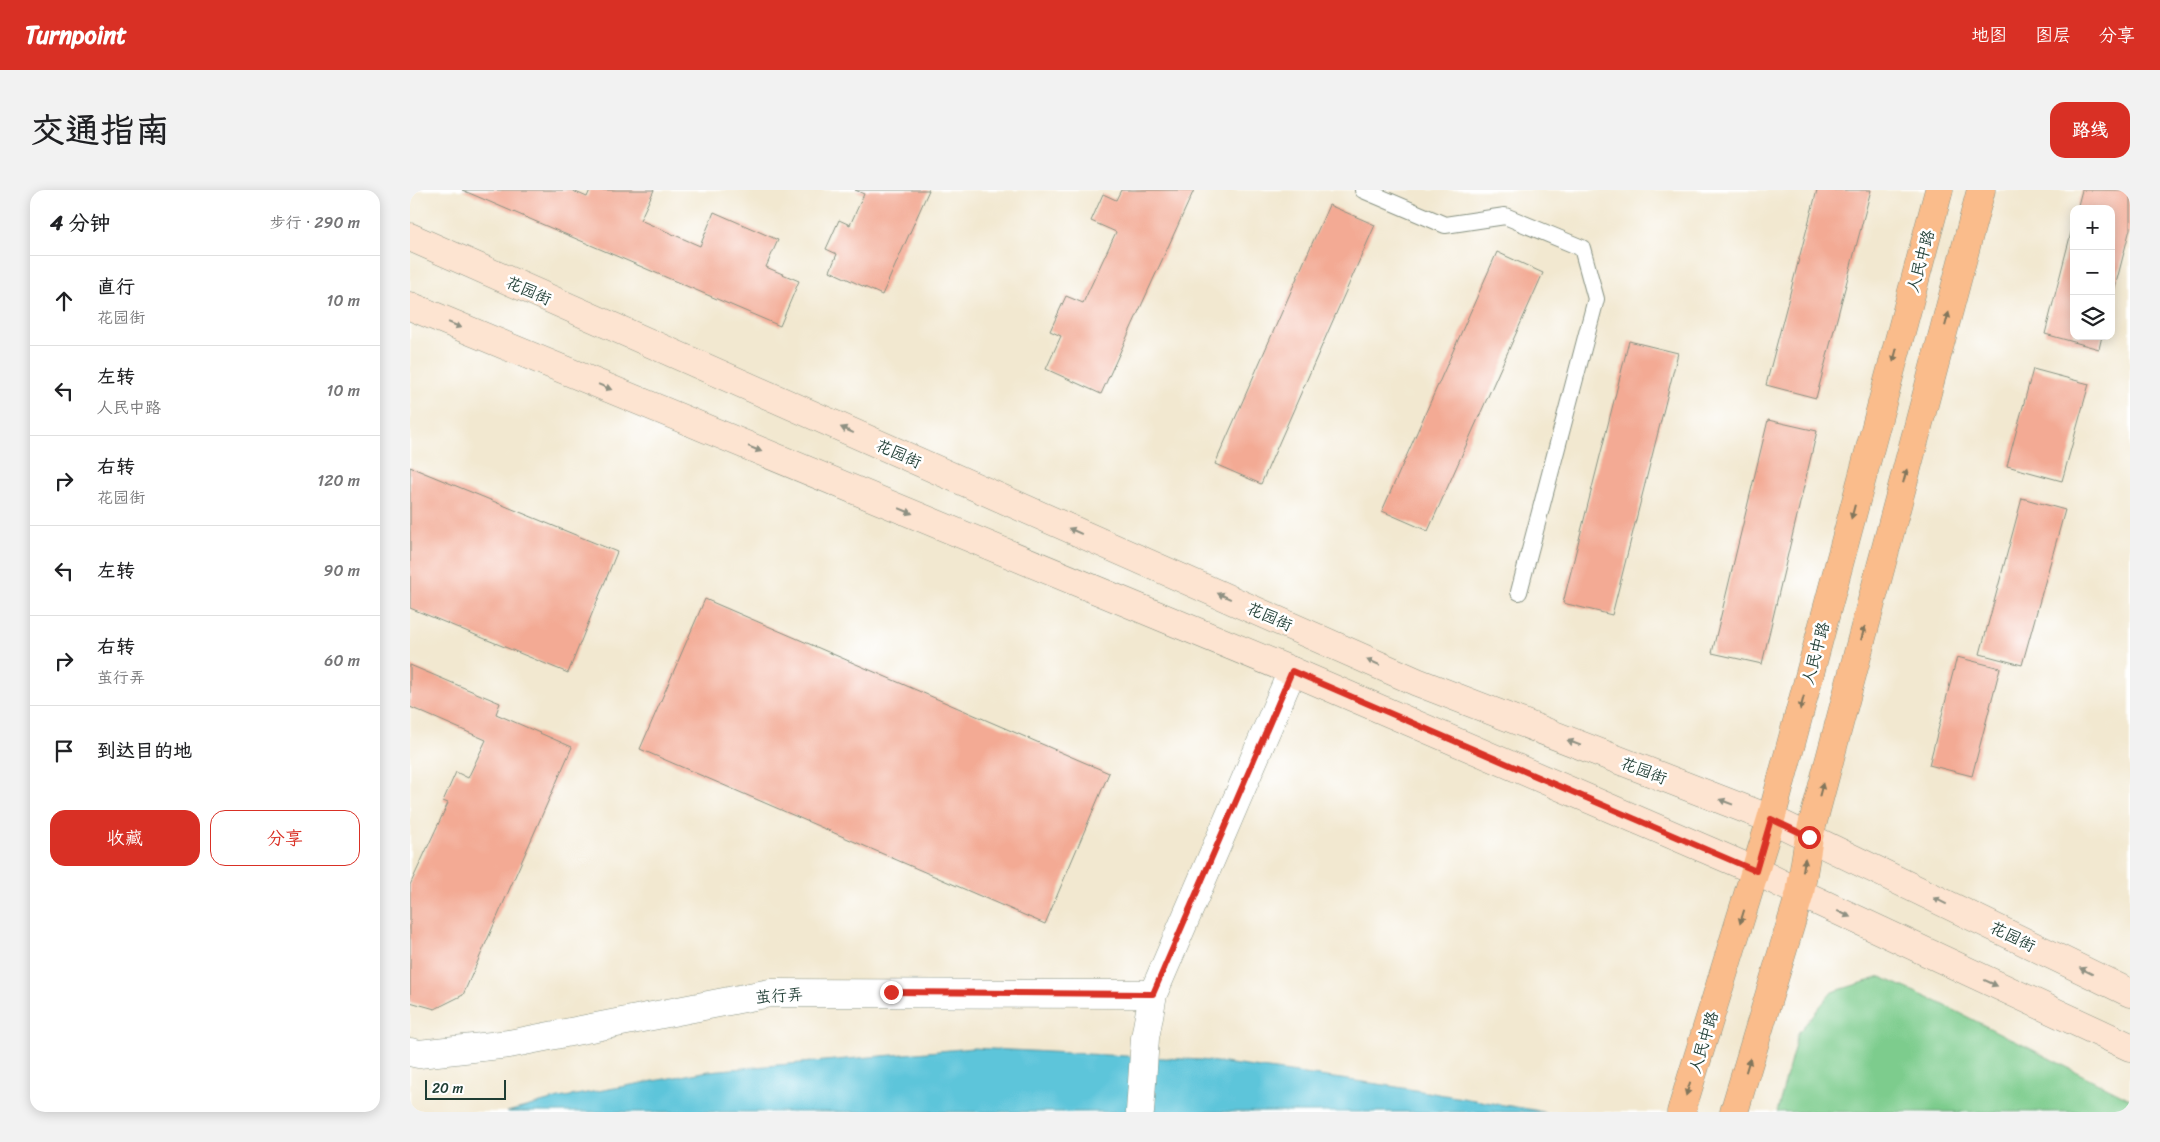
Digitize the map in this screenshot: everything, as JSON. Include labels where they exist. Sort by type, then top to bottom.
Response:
[{"type":"main road","name":"人民中路","points":[[1681,1112],[1771,819],[1939,190]]},
{"type":"main road","points":[[1734,1112],[1800,893],[1809,837],[1981,190]]},
{"type":"main road","name":"花园街","points":[[410,237],[1417,682],[1771,819],[2130,993]]},
{"type":"main road","points":[[410,306],[1292,671],[1756,871],[2130,1047]]},
{"type":"street","points":[[1140,1112],[1145,1038],[1153,994],[1292,671]]},
{"type":"street","name":"茧行弄","points":[[410,1052],[419,1054],[509,1044],[770,993],[1153,994]]},
{"type":"lane","points":[[1363,190],[1445,225],[1505,216],[1582,248],[1596,298],[1519,592]]},
{"type":"green space","points":[[1881,977],[1942,1004],[2130,1099],[2130,1112],[1777,1112],[1798,1033],[1832,992]]},
{"type":"water","points":[[973,1048],[1202,1060],[1385,1085],[1546,1112],[507,1112],[559,1098],[709,1071]]},
{"type":"building","points":[[462,190],[571,190],[587,197],[590,190],[654,190],[640,220],[700,246],[714,212],[778,240],[766,267],[799,281],[780,326]]},
{"type":"building","points":[[855,190],[929,190],[882,295],[830,271],[837,254],[826,249],[839,220],[850,225],[864,194]]},
{"type":"building","points":[[1121,190],[1194,190],[1101,394],[1046,369],[1061,336],[1050,331],[1066,296],[1083,303],[1116,232],[1091,221],[1103,194],[1116,200]]},
{"type":"building","points":[[1817,190],[1871,190],[1816,398],[1766,385]]},
{"type":"building","points":[[2082,190],[2130,190],[2130,229],[2115,287],[2115,205],[2078,205]]},
{"type":"building","points":[[1329,205],[1375,225],[1261,484],[1215,464]]},
{"type":"building","points":[[2070,237],[2070,340],[2101,340],[2099,349],[2045,334]]},
{"type":"building","points":[[1497,252],[1543,273],[1428,531],[1382,511]]},
{"type":"building","points":[[1629,341],[1678,353],[1612,615],[1563,603]]},
{"type":"building","points":[[2033,369],[2089,384],[2062,481],[2007,466]]},
{"type":"building","points":[[1768,420],[1817,431],[1762,664],[1712,653]]},
{"type":"building","points":[[410,467],[617,552],[568,673],[410,608]]},
{"type":"building","points":[[2022,498],[2065,510],[2022,665],[1980,654]]},
{"type":"building","points":[[705,599],[1109,773],[1045,924],[640,749]]},
{"type":"building","points":[[1957,657],[2000,668],[1972,776],[1929,765]]},
{"type":"building","points":[[410,665],[500,703],[496,714],[572,747],[463,995],[435,1009],[410,1002],[410,885],[448,803],[443,801],[456,772],[468,778],[486,740],[410,707]]},
{"type":"route","points":[[891,992],[1153,994],[1292,671],[1756,871],[1771,819],[1809,837]]}]
